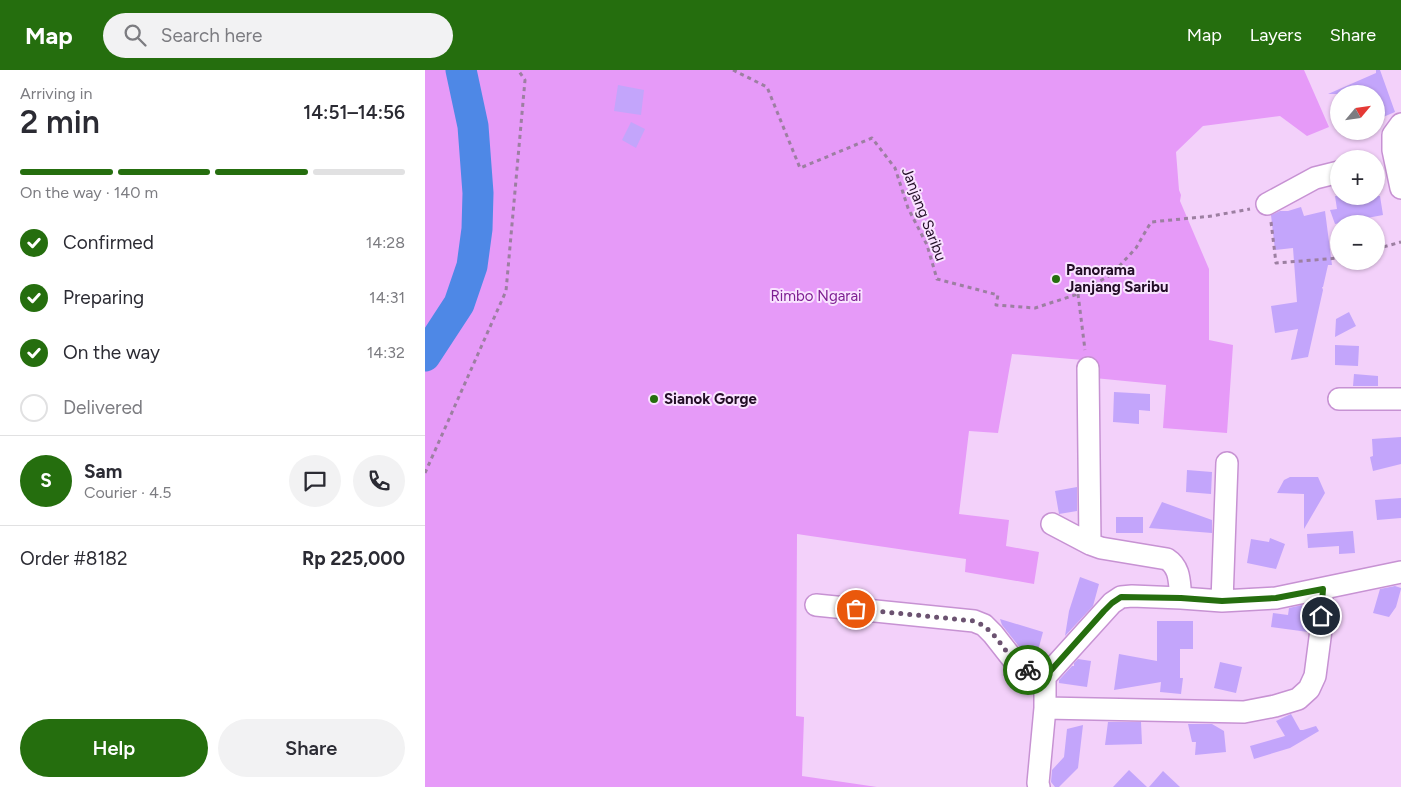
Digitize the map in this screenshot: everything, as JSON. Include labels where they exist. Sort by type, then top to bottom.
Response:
[{"type":"street","points":[[1401,124],[1393,135],[1393,150],[1385,163],[1401,188]]},
{"type":"street","points":[[1267,204],[1309,181],[1330,175]]},
{"type":"street","points":[[1088,368],[1090,544]]},
{"type":"street","points":[[1339,399],[1401,399]]},
{"type":"street","points":[[1222,601],[1227,463]]},
{"type":"street","points":[[1052,524],[1101,548],[1167,559],[1173,563],[1177,570],[1181,598]]},
{"type":"street","points":[[1039,787],[1040,754],[1045,708],[1045,677],[1104,611],[1121,597],[1222,601],[1276,598],[1401,572]]},
{"type":"street","points":[[1045,708],[1244,712],[1298,699],[1309,689],[1315,676],[1321,630],[1323,589]]},
{"type":"street","points":[[817,605],[974,621],[984,625],[993,634],[1015,662],[1025,669],[1045,677]]},
{"type":"path","points":[[425,473],[506,291],[525,80],[518,70]]},
{"type":"path","name":"Janjang Saribu","points":[[733,70],[767,86],[800,168],[872,138],[895,168],[908,208],[927,245],[937,279],[997,295],[996,305],[1035,308],[1078,294],[1112,274],[1136,248],[1151,222],[1243,211],[1267,204]]},
{"type":"path","points":[[1267,204],[1273,229],[1276,263],[1330,259]]},
{"type":"path","points":[[1385,247],[1401,242]]},
{"type":"path","points":[[1078,294],[1088,368]]},
{"type":"green space","name":"Rimbo Ngarai","points":[[425,70],[1304,70],[1329,127],[1307,136],[1280,116],[1203,126],[1176,152],[1180,201],[1209,269],[1209,340],[1233,345],[1227,433],[1163,428],[1166,385],[1084,377],[1083,360],[1012,354],[998,433],[969,431],[959,514],[1009,520],[1006,546],[1039,552],[1034,584],[965,572],[966,559],[797,534],[796,716],[804,717],[802,776],[877,787],[425,787]]},
{"type":"building","points":[[1376,70],[1380,70],[1395,112],[1385,116],[1385,85],[1349,85],[1376,73]]},
{"type":"building","points":[[618,85],[644,90],[641,115],[614,111]]},
{"type":"building","points":[[631,122],[645,129],[636,148],[622,140]]},
{"type":"building","points":[[1336,205],[1381,205],[1383,215],[1332,215],[1330,210],[1337,209]]},
{"type":"building","points":[[1301,207],[1304,216],[1325,211],[1330,250],[1330,265],[1328,265],[1322,287],[1323,290],[1308,357],[1291,360],[1298,329],[1275,333],[1271,306],[1297,302],[1293,248],[1275,250],[1271,215],[1280,211]]},
{"type":"building","points":[[1349,312],[1356,326],[1335,337],[1336,319]]},
{"type":"building","points":[[1335,345],[1359,346],[1358,366],[1335,365]]},
{"type":"building","points":[[1354,374],[1378,376],[1378,386],[1353,386]]},
{"type":"building","points":[[1114,392],[1150,394],[1150,411],[1139,410],[1139,424],[1113,422]]},
{"type":"building","points":[[1401,437],[1401,464],[1373,471],[1370,457],[1373,456],[1372,439]]},
{"type":"building","points":[[1187,470],[1212,472],[1211,494],[1186,492]]},
{"type":"building","points":[[1290,477],[1318,477],[1325,493],[1304,529],[1304,494],[1277,493],[1284,480]]},
{"type":"building","points":[[1077,487],[1077,511],[1059,514],[1055,491]]},
{"type":"building","points":[[1401,498],[1401,518],[1377,520],[1375,500]]},
{"type":"building","points":[[1162,502],[1212,520],[1212,533],[1149,528]]},
{"type":"building","points":[[1116,517],[1143,517],[1143,533],[1116,533]]},
{"type":"building","points":[[1353,531],[1355,553],[1339,554],[1339,546],[1308,548],[1307,534]]},
{"type":"building","points":[[1270,538],[1285,544],[1276,569],[1247,563],[1251,539],[1269,542]]},
{"type":"building","points":[[1080,577],[1099,584],[1093,606],[1065,636],[1069,611]]},
{"type":"building","points":[[1395,586],[1401,589],[1396,607],[1389,617],[1373,613],[1380,589]]},
{"type":"building","points":[[1302,605],[1302,608],[1309,609],[1308,632],[1271,627],[1273,613],[1288,615],[1289,608]]},
{"type":"building","points":[[1000,619],[1043,632],[1036,658],[1024,653],[1002,625]]},
{"type":"building","points":[[1157,621],[1193,621],[1193,649],[1180,649],[1180,678],[1183,678],[1181,694],[1160,692],[1161,682],[1114,690],[1119,654],[1157,661]]},
{"type":"building","points":[[1078,659],[1091,661],[1087,687],[1059,683],[1059,680],[1074,666]]},
{"type":"building","points":[[1220,662],[1242,667],[1236,693],[1214,688]]},
{"type":"building","points":[[1291,714],[1300,730],[1316,726],[1319,731],[1290,748],[1254,759],[1250,746],[1285,736],[1276,721]]},
{"type":"building","points":[[1108,722],[1141,722],[1142,744],[1105,745]]},
{"type":"building","points":[[1188,724],[1212,724],[1224,731],[1226,752],[1195,755],[1196,742],[1192,742]]},
{"type":"building","points":[[1083,725],[1078,768],[1059,787],[1055,787],[1051,782],[1052,770],[1064,757],[1067,729]]},
{"type":"building","points":[[1129,770],[1147,787],[1113,787]]},
{"type":"building","points":[[1163,771],[1180,787],[1149,787]]},
{"type":"waterway","points":[[425,356],[459,304],[472,266],[477,229],[478,193],[473,126],[461,70]]},
{"type":"way so far","points":[[856,609],[974,621],[984,625],[1015,662],[1028,670]]},
{"type":"place","name":"Panorama Janjang Saribu","points":[[1056,279]]},
{"type":"place","name":"Sianok Gorge","points":[[654,399]]},
{"type":"route","points":[[1028,670],[1045,677],[1104,611],[1121,597],[1222,601],[1276,598],[1323,589],[1321,616]]}]
